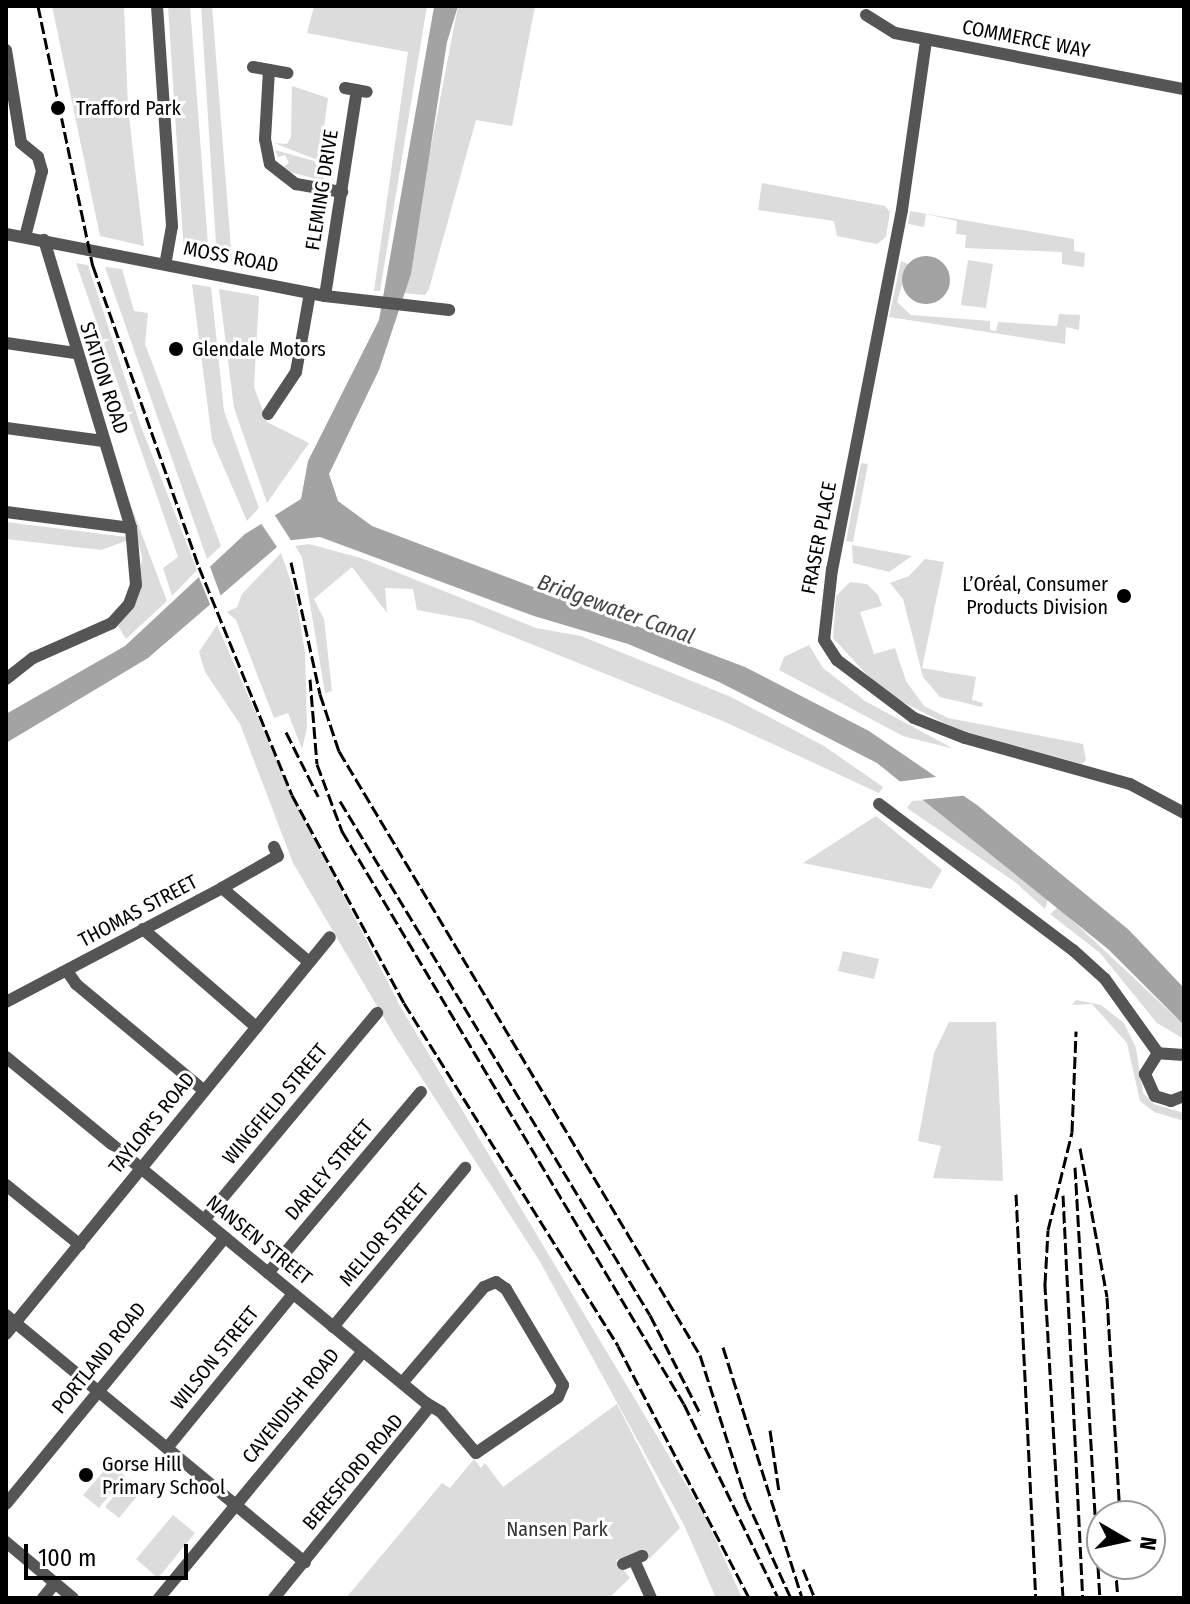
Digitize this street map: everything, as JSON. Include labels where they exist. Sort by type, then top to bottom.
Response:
[{"type":"street","points":[[157,6],[172,226],[165,264]]},
{"type":"street","name":"COMMERCE WAY","points":[[866,15],[883,30],[926,41],[1184,89]]},
{"type":"street","name":"FRASER PLACE","points":[[926,41],[902,210],[832,569],[824,640],[837,660],[914,718],[965,738],[1130,784],[1184,813]]},
{"type":"street","points":[[6,50],[14,72],[21,143],[38,157],[42,171],[25,237]]},
{"type":"street","points":[[253,67],[287,73]]},
{"type":"street","points":[[269,70],[265,139],[270,164],[296,184],[342,192]]},
{"type":"street","name":"FLEMING DRIVE","points":[[325,296],[356,90]]},
{"type":"street","name":"MOSS ROAD","points":[[6,234],[325,296],[449,310]]},
{"type":"street","name":"STATION ROAD","points":[[6,679],[33,658],[91,635],[124,612],[136,585],[131,528],[75,353],[44,240]]},
{"type":"street","points":[[270,405],[298,366],[310,293]]},
{"type":"street","points":[[6,343],[75,353]]},
{"type":"street","points":[[6,428],[103,441]]},
{"type":"street","points":[[6,512],[131,528]]},
{"type":"street","points":[[879,804],[1073,950],[1105,979],[1158,1053],[1184,1055]]},
{"type":"street","name":"THOMAS STREET","points":[[6,1002],[278,856],[274,847]]},
{"type":"street","points":[[222,888],[309,962]]},
{"type":"street","points":[[143,929],[256,1027]]},
{"type":"street","name":"TAYLOR'S ROAD","points":[[6,1334],[10,1319],[80,1245],[139,1167],[330,937]]},
{"type":"street","points":[[67,971],[76,984],[203,1090]]},
{"type":"street","name":"WINGFIELD STREET","points":[[204,1220],[377,1013]]},
{"type":"street","points":[[1158,1053],[1147,1066],[1146,1082],[1155,1096],[1184,1107]]},
{"type":"street","name":"NANSEN STREET","points":[[6,1057],[333,1327],[430,1406],[474,1451],[482,1452],[563,1389],[501,1283],[484,1287],[402,1383]]},
{"type":"street","name":"DARLEY STREET","points":[[268,1273],[421,1092]]},
{"type":"street","points":[[1171,1101],[1184,1096]]},
{"type":"street","name":"MELLOR STREET","points":[[333,1327],[465,1168]]},
{"type":"street","points":[[6,1185],[80,1245]]},
{"type":"street","name":"PORTLAND ROAD","points":[[6,1504],[225,1237]]},
{"type":"street","name":"WILSON STREET","points":[[167,1448],[293,1294]]},
{"type":"street","points":[[10,1319],[305,1562]]},
{"type":"street","name":"CAVENDISH ROAD","points":[[159,1598],[363,1351]]},
{"type":"street","name":"BERESFORD ROAD","points":[[274,1598],[430,1406]]},
{"type":"street","points":[[6,1542],[73,1598]]},
{"type":"street","points":[[633,1560],[651,1598]]},
{"type":"street","points":[[43,1598],[55,1583]]},
{"type":"green space","points":[[52,6],[124,6],[128,108],[144,246],[100,236]]},
{"type":"green space","points":[[168,6],[190,6],[209,258],[184,254]]},
{"type":"green space","points":[[201,6],[212,6],[232,262],[217,260]]},
{"type":"green space","points":[[314,6],[427,6],[380,291],[374,291],[408,52],[307,33]]},
{"type":"green space","points":[[458,6],[535,6],[512,126],[476,120],[429,289],[425,295],[403,293]]},
{"type":"green space","points":[[292,86],[328,98],[321,149],[339,154],[315,159],[274,143],[287,144],[291,137]]},
{"type":"green space","points":[[275,150],[314,161],[325,181],[289,172],[283,167],[289,163],[285,155],[278,157]]},
{"type":"green space","points":[[762,183],[885,206],[890,212],[886,237],[877,244],[837,236],[834,221],[758,210]]},
{"type":"green space","points":[[910,211],[1074,239],[1074,251],[1085,253],[1084,267],[1062,264],[1062,252],[965,248],[966,235],[956,234],[957,221],[926,214],[924,227],[908,224]]},
{"type":"green space","points":[[968,260],[993,264],[986,308],[961,305]]},
{"type":"green space","points":[[901,261],[908,264],[897,302],[911,315],[990,321],[990,330],[996,331],[998,322],[1057,326],[1059,314],[1080,315],[1079,330],[1066,327],[1065,344],[889,317]]},
{"type":"green space","points":[[76,263],[88,265],[140,424],[197,570],[172,596],[163,568],[178,557]]},
{"type":"green space","points":[[105,267],[122,269],[134,311],[148,313],[145,344],[221,546],[207,559]]},
{"type":"green space","points":[[192,284],[211,287],[224,411],[259,508],[247,521],[212,440]]},
{"type":"green space","points":[[219,289],[259,296],[254,387],[267,422],[309,443],[267,503],[234,408]]},
{"type":"green space","points":[[861,463],[868,464],[853,542],[846,541]]},
{"type":"green space","points":[[127,495],[167,601],[126,639],[118,626],[137,600],[142,557]]},
{"type":"green space","points":[[6,522],[127,537],[128,540],[101,550],[6,539]]},
{"type":"green space","points":[[309,544],[361,558],[536,628],[581,636],[731,697],[824,746],[883,787],[879,793],[725,722],[471,620],[417,610],[413,589],[385,588],[387,613],[352,567],[314,599],[324,619],[332,691],[325,693],[302,557],[295,546]]},
{"type":"green space","points":[[852,545],[912,556],[889,572],[853,563]]},
{"type":"green space","points":[[281,553],[295,593],[305,652],[307,728],[302,749],[288,713],[274,718],[236,620],[227,612],[237,607],[242,594]]},
{"type":"green space","points":[[925,559],[944,562],[922,668],[976,677],[972,700],[983,703],[982,707],[940,697],[923,677],[903,599],[890,583],[909,576]]},
{"type":"green space","points":[[850,582],[867,584],[878,595],[882,606],[860,612],[874,654],[895,648],[906,681],[924,706],[948,718],[1083,744],[1086,760],[1082,764],[956,729],[883,692],[833,638],[836,596]]},
{"type":"green space","points":[[217,625],[292,795],[400,1006],[706,1518],[742,1598],[716,1598],[684,1525],[539,1260],[394,1035],[293,863],[240,724],[205,672],[199,652]]},
{"type":"green space","points":[[809,645],[823,668],[865,701],[954,749],[903,736],[779,670],[784,657]]},
{"type":"green space","points":[[926,800],[1048,899],[1045,909],[1015,882],[907,808],[912,801]]},
{"type":"green space","points":[[876,816],[942,870],[931,889],[803,863]]},
{"type":"green space","points":[[1058,907],[1184,1025],[1184,1039],[1157,1023],[1100,953],[1050,914]]},
{"type":"green space","points":[[843,951],[879,959],[874,979],[838,971]]},
{"type":"green space","points":[[1076,1000],[1101,1005],[1124,1023],[1136,1048],[1143,1093],[1154,1104],[1184,1113],[1184,1121],[1154,1112],[1140,1101],[1127,1043],[1092,1004],[1072,1005]]},
{"type":"green space","points":[[949,1022],[996,1022],[1003,1181],[933,1178],[941,1146],[918,1141],[934,1053]]},
{"type":"green space","name":"Nansen Park","points":[[617,1404],[680,1528],[649,1559],[644,1549],[616,1560],[630,1578],[609,1598],[346,1598],[442,1483],[450,1488],[474,1459],[481,1468],[485,1463],[503,1487]]},
{"type":"green space","points":[[110,1464],[125,1476],[99,1508],[83,1495]]},
{"type":"green space","points":[[128,1479],[142,1490],[119,1518],[105,1507]]},
{"type":"green space","points":[[173,1515],[195,1533],[158,1578],[136,1559]]},
{"type":"shaded area","points":[[458,6],[447,42],[411,274],[379,370],[329,474],[338,501],[372,526],[745,667],[869,731],[977,805],[1129,930],[1184,988],[1184,1025],[1108,949],[877,763],[719,682],[628,644],[534,616],[320,537],[284,541],[148,658],[6,743],[6,714],[125,646],[245,534],[301,499],[308,461],[379,320],[434,7]]},
{"type":"shaded area","points":[[926,256],[943,263],[950,280],[943,297],[926,304],[909,297],[902,280],[909,263]]},
{"type":"pier","points":[[272,511],[292,542],[279,550],[258,519]]},
{"type":"pier","points":[[209,564],[222,599],[212,609],[198,575]]},
{"type":"pier","points":[[943,776],[970,795],[920,800],[896,782]]},
{"type":"railway","points":[[38,6],[93,266],[199,567],[292,795],[404,1003],[618,1346],[749,1598]]},
{"type":"railway","points":[[291,562],[320,694],[339,751],[700,1355],[746,1499],[791,1598]]},
{"type":"railway","points":[[310,679],[317,764],[342,831],[684,1404],[778,1598]]},
{"type":"railway","points":[[286,732],[318,796]]},
{"type":"railway","points":[[340,801],[650,1315],[701,1415]]},
{"type":"railway","points":[[1063,1598],[1045,1284],[1048,1230],[1072,1132],[1076,1031]]},
{"type":"railway","points":[[1080,1148],[1107,1297],[1119,1500]]},
{"type":"railway","points":[[1075,1167],[1100,1598]]},
{"type":"railway","points":[[1016,1194],[1036,1598]]},
{"type":"railway","points":[[1063,1195],[1083,1598]]},
{"type":"railway","points":[[723,1347],[802,1598]]},
{"type":"railway","points":[[770,1430],[779,1492]]},
{"type":"railway","points":[[803,1569],[815,1598]]},
{"type":"railway","points":[[1116,1580],[1118,1598]]},
{"type":"place","name":"Trafford Park","points":[[58,108]]},
{"type":"place","name":"Glendale Motors","points":[[176,349]]},
{"type":"place","name":"L’Oréal, Consumer Products Division","points":[[1124,596]]},
{"type":"place","name":"Gorse Hill Primary School","points":[[86,1475]]},
{"type":"water label","name":"Bridgewater Canal","points":[[616,609]]}]
